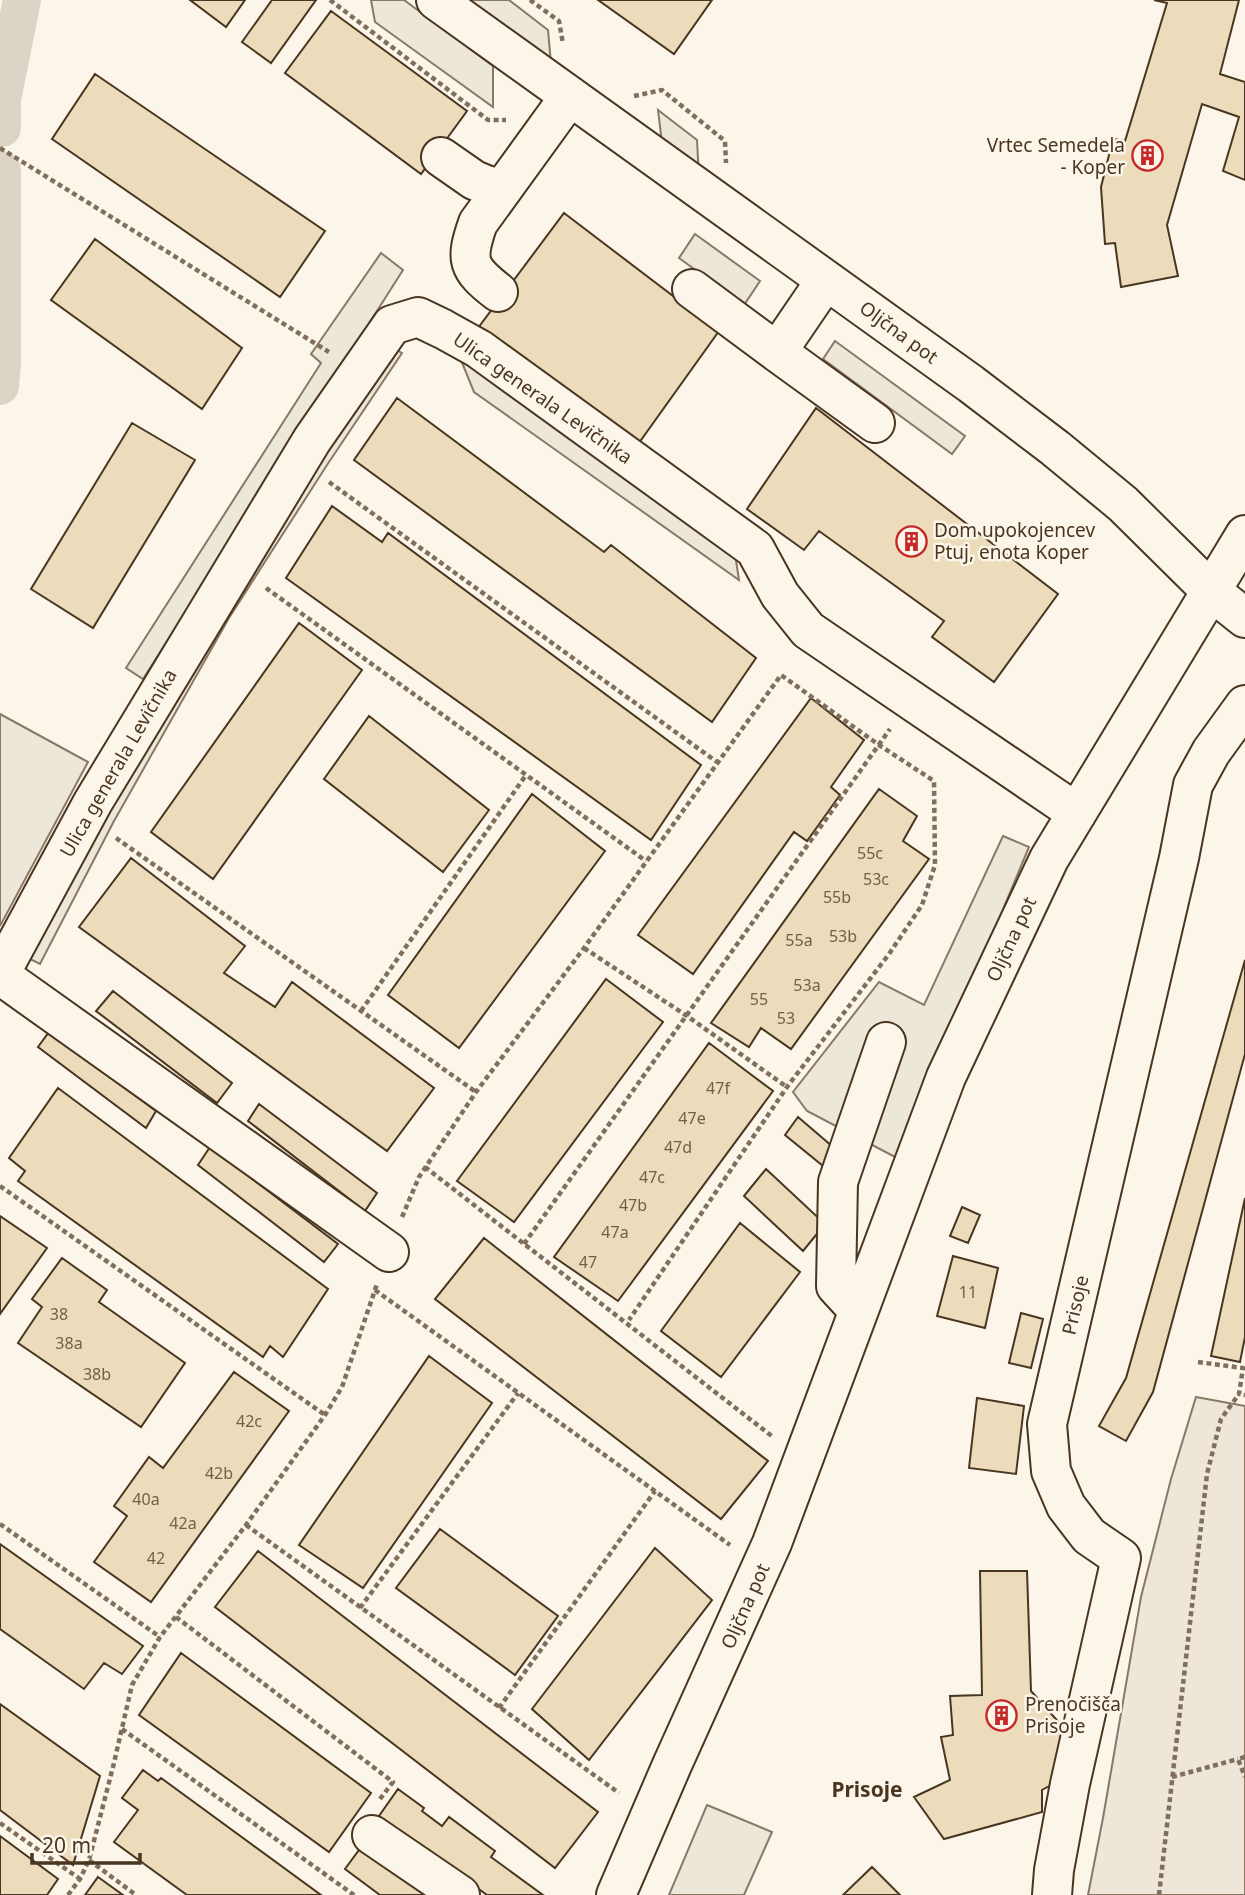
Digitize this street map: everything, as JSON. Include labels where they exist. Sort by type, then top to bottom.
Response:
[{"type":"street","name":"Oljčna pot","points":[[436,0],[561,108],[827,280],[1055,448],[1123,504],[1211,591]]},
{"type":"street","points":[[498,292],[474,272],[471,244],[478,223],[561,108]]},
{"type":"street","points":[[441,157],[474,180],[491,187],[505,185]]},
{"type":"street","points":[[777,352],[827,280]]},
{"type":"street","points":[[692,289],[875,423]]},
{"type":"street","name":"Ulica generala Levičnika","points":[[389,1252],[0,974],[86,816],[299,460],[392,325],[418,317],[479,349],[755,548],[780,595],[808,629],[1077,813]]},
{"type":"street","name":"Oljčna pot","points":[[616,1895],[762,1568],[946,1077],[1049,859],[1245,535]]},
{"type":"street","points":[[1211,591],[1245,618]]},
{"type":"street","name":"Prisoje","points":[[1052,1895],[1070,1784],[1121,1558],[1089,1536],[1066,1506],[1051,1471],[1047,1424],[1179,858],[1193,785],[1211,752],[1245,705]]},
{"type":"street","points":[[858,1310],[836,1286],[838,1182],[886,1042]]},
{"type":"street","points":[[372,1835],[460,1895]]},
{"type":"path","points":[[330,0],[488,120],[561,108]]},
{"type":"path","points":[[0,148],[359,371]]},
{"type":"path","points":[[299,460],[717,762]]},
{"type":"path","points":[[235,566],[646,861]]},
{"type":"path","points":[[629,1320],[787,1087],[889,954],[922,905],[935,865],[934,781],[781,675]]},
{"type":"path","points":[[524,1244],[910,699]]},
{"type":"path","points":[[361,1011],[526,775]]},
{"type":"path","points":[[86,816],[476,1092]]},
{"type":"path","points":[[584,948],[787,1087]]},
{"type":"path","points":[[425,1167],[803,1460]]},
{"type":"path","points":[[0,1186],[325,1415]]},
{"type":"path","points":[[375,1290],[762,1568]]},
{"type":"path","points":[[1159,1895],[1207,1474],[1221,1419],[1242,1395],[1243,1368],[1198,1362]]},
{"type":"path","points":[[360,1608],[518,1393]]},
{"type":"path","points":[[499,1708],[655,1491]]},
{"type":"path","points":[[0,1524],[160,1637]]},
{"type":"path","points":[[246,1525],[651,1816]]},
{"type":"path","points":[[176,1617],[393,1782],[363,1823],[372,1835]]},
{"type":"path","points":[[122,1729],[354,1895]]},
{"type":"path","points":[[1172,1777],[1245,1757]]},
{"type":"path","points":[[1238,1759],[1245,1777]]},
{"type":"path","points":[[0,1823],[80,1879]]},
{"type":"path","points":[[89,1860],[136,1895]]},
{"type":"shaded area","points":[[371,0],[404,0],[493,66],[493,107],[375,22]]},
{"type":"shaded area","points":[[464,0],[509,0],[548,30],[551,64]]},
{"type":"shaded area","points":[[658,110],[697,140],[699,178],[663,151]]},
{"type":"shaded area","points":[[695,234],[760,281],[744,305],[679,258]]},
{"type":"shaded area","points":[[381,253],[403,270],[143,679],[126,668],[321,363],[311,354]]},
{"type":"shaded area","points":[[835,341],[965,436],[952,454],[823,359]]},
{"type":"shaded area","points":[[454,343],[734,547],[739,580],[474,392]]},
{"type":"shaded area","points":[[390,346],[402,353],[229,618],[114,821],[40,964],[30,959],[102,816]]},
{"type":"shaded area","points":[[0,714],[88,762],[0,926]]},
{"type":"shaded area","points":[[1003,836],[1029,847],[899,1159],[807,1111],[793,1092],[879,982],[924,1005]]},
{"type":"shaded area","points":[[1196,1397],[1245,1406],[1245,1895],[1088,1895],[1141,1597],[1171,1479]]},
{"type":"shaded area","points":[[707,1805],[772,1832],[744,1895],[669,1895]]},
{"type":"building","points":[[190,0],[245,0],[226,27]]},
{"type":"building","points":[[272,0],[316,0],[271,63],[242,42]]},
{"type":"building","points":[[598,0],[712,0],[674,54]]},
{"type":"building","name":"Vrtec Semedela - Koper","points":[[1154,0],[1239,0],[1220,74],[1245,82],[1245,180],[1223,171],[1239,117],[1202,104],[1167,225],[1178,276],[1121,287],[1115,243],[1105,244],[1101,187],[1113,139],[1125,141],[1167,3]]},
{"type":"building","points":[[331,11],[467,111],[421,174],[285,73]]},
{"type":"building","points":[[95,74],[325,231],[280,297],[52,139]]},
{"type":"building","points":[[564,213],[719,331],[636,447],[478,328]]},
{"type":"building","points":[[95,239],[242,348],[202,409],[51,300]]},
{"type":"building","points":[[397,398],[604,552],[611,545],[756,658],[712,722],[354,460]]},
{"type":"building","name":"Dom upokojencev Ptuj, enota Koper","points":[[816,408],[1058,594],[994,682],[932,637],[944,621],[819,531],[804,550],[747,509]]},
{"type":"building","points":[[132,423],[195,460],[93,628],[31,589]]},
{"type":"building","points":[[332,506],[382,542],[388,533],[701,765],[651,840],[286,578]]},
{"type":"building","points":[[299,623],[362,670],[213,879],[151,832]]},
{"type":"building","points":[[811,698],[864,740],[831,787],[840,795],[807,841],[794,832],[693,974],[638,935]]},
{"type":"building","points":[[369,716],[489,810],[443,872],[324,779]]},
{"type":"building","points":[[879,789],[917,816],[903,841],[929,859],[791,1049],[761,1028],[749,1047],[711,1023]]},
{"type":"building","points":[[532,794],[605,851],[459,1048],[388,995]]},
{"type":"building","points":[[131,858],[245,946],[224,973],[275,1007],[292,982],[434,1088],[387,1151],[79,927]]},
{"type":"building","points":[[1245,960],[1245,1054],[1153,1392],[1126,1441],[1099,1426],[1126,1378]]},
{"type":"building","points":[[606,979],[663,1022],[514,1222],[457,1181]]},
{"type":"building","points":[[113,991],[232,1083],[217,1103],[96,1011]]},
{"type":"building","points":[[49,1032],[156,1111],[146,1128],[38,1047]]},
{"type":"building","points":[[709,1043],[773,1091],[618,1301],[554,1257]]},
{"type":"building","points":[[58,1088],[328,1289],[283,1357],[270,1346],[263,1357],[18,1181],[25,1171],[9,1158]]},
{"type":"building","points":[[259,1104],[377,1193],[365,1211],[248,1121]]},
{"type":"building","points":[[798,1117],[840,1153],[828,1170],[785,1135]]},
{"type":"building","points":[[210,1147],[338,1244],[324,1262],[198,1165]]},
{"type":"building","points":[[766,1169],[825,1224],[803,1251],[744,1196]]},
{"type":"building","points":[[1245,1198],[1245,1337],[1240,1362],[1211,1356]]},
{"type":"building","points":[[962,1207],[980,1215],[968,1243],[950,1236]]},
{"type":"building","points":[[0,1216],[47,1248],[0,1314]]},
{"type":"building","points":[[740,1223],[800,1272],[721,1377],[661,1331]]},
{"type":"building","points":[[484,1238],[768,1461],[721,1519],[435,1299]]},
{"type":"building","points":[[953,1256],[998,1268],[985,1328],[937,1316]]},
{"type":"building","points":[[62,1258],[107,1290],[99,1302],[185,1363],[141,1427],[18,1343],[42,1307],[32,1299]]},
{"type":"building","points":[[1021,1313],[1043,1319],[1031,1368],[1009,1363]]},
{"type":"building","points":[[429,1356],[492,1403],[363,1588],[299,1545]]},
{"type":"building","points":[[234,1372],[289,1411],[151,1602],[94,1562],[127,1516],[114,1506],[149,1457],[163,1468]]},
{"type":"building","points":[[977,1398],[1024,1406],[1016,1474],[969,1468]]},
{"type":"building","points":[[440,1529],[558,1616],[515,1675],[396,1588]]},
{"type":"building","points":[[0,1544],[143,1646],[122,1674],[104,1663],[84,1689],[0,1629]]},
{"type":"building","points":[[655,1548],[712,1600],[589,1760],[532,1709]]},
{"type":"building","points":[[258,1551],[598,1812],[555,1868],[215,1607]]},
{"type":"building","name":"Prenočišča Prisoje","points":[[980,1571],[1027,1571],[1031,1691],[1071,1736],[1060,1780],[1042,1790],[1042,1812],[944,1839],[914,1797],[950,1780],[941,1737],[953,1735],[950,1696],[982,1695]]},
{"type":"building","points":[[181,1653],[371,1793],[329,1852],[139,1715]]},
{"type":"building","points":[[0,1704],[100,1776],[73,1865],[0,1810]]},
{"type":"building","points":[[143,1770],[158,1781],[161,1778],[321,1895],[187,1895],[114,1842],[138,1810],[122,1798]]},
{"type":"building","points":[[398,1789],[424,1808],[422,1811],[442,1826],[449,1817],[495,1851],[491,1857],[543,1895],[487,1895],[379,1816]]},
{"type":"building","points":[[0,1836],[58,1879],[47,1895],[0,1895]]},
{"type":"building","points":[[362,1846],[427,1895],[380,1895],[345,1869]]},
{"type":"building","points":[[872,1867],[900,1895],[843,1895]]},
{"type":"building","points":[[98,1877],[123,1895],[85,1895]]},
{"type":"waterway","points":[[2,128],[2,99],[22,0]]},
{"type":"waterway","points":[[0,386],[2,170]]},
{"type":"place","name":"Vrtec Semedela - Koper","points":[[1148,156]]},
{"type":"place","name":"Dom upokojencev Ptuj, enota Koper","points":[[911,541]]},
{"type":"place","name":"Prenočišča Prisoje","points":[[1002,1715]]},
{"type":"district","name":"Prisoje","points":[[867,1790]]}]
